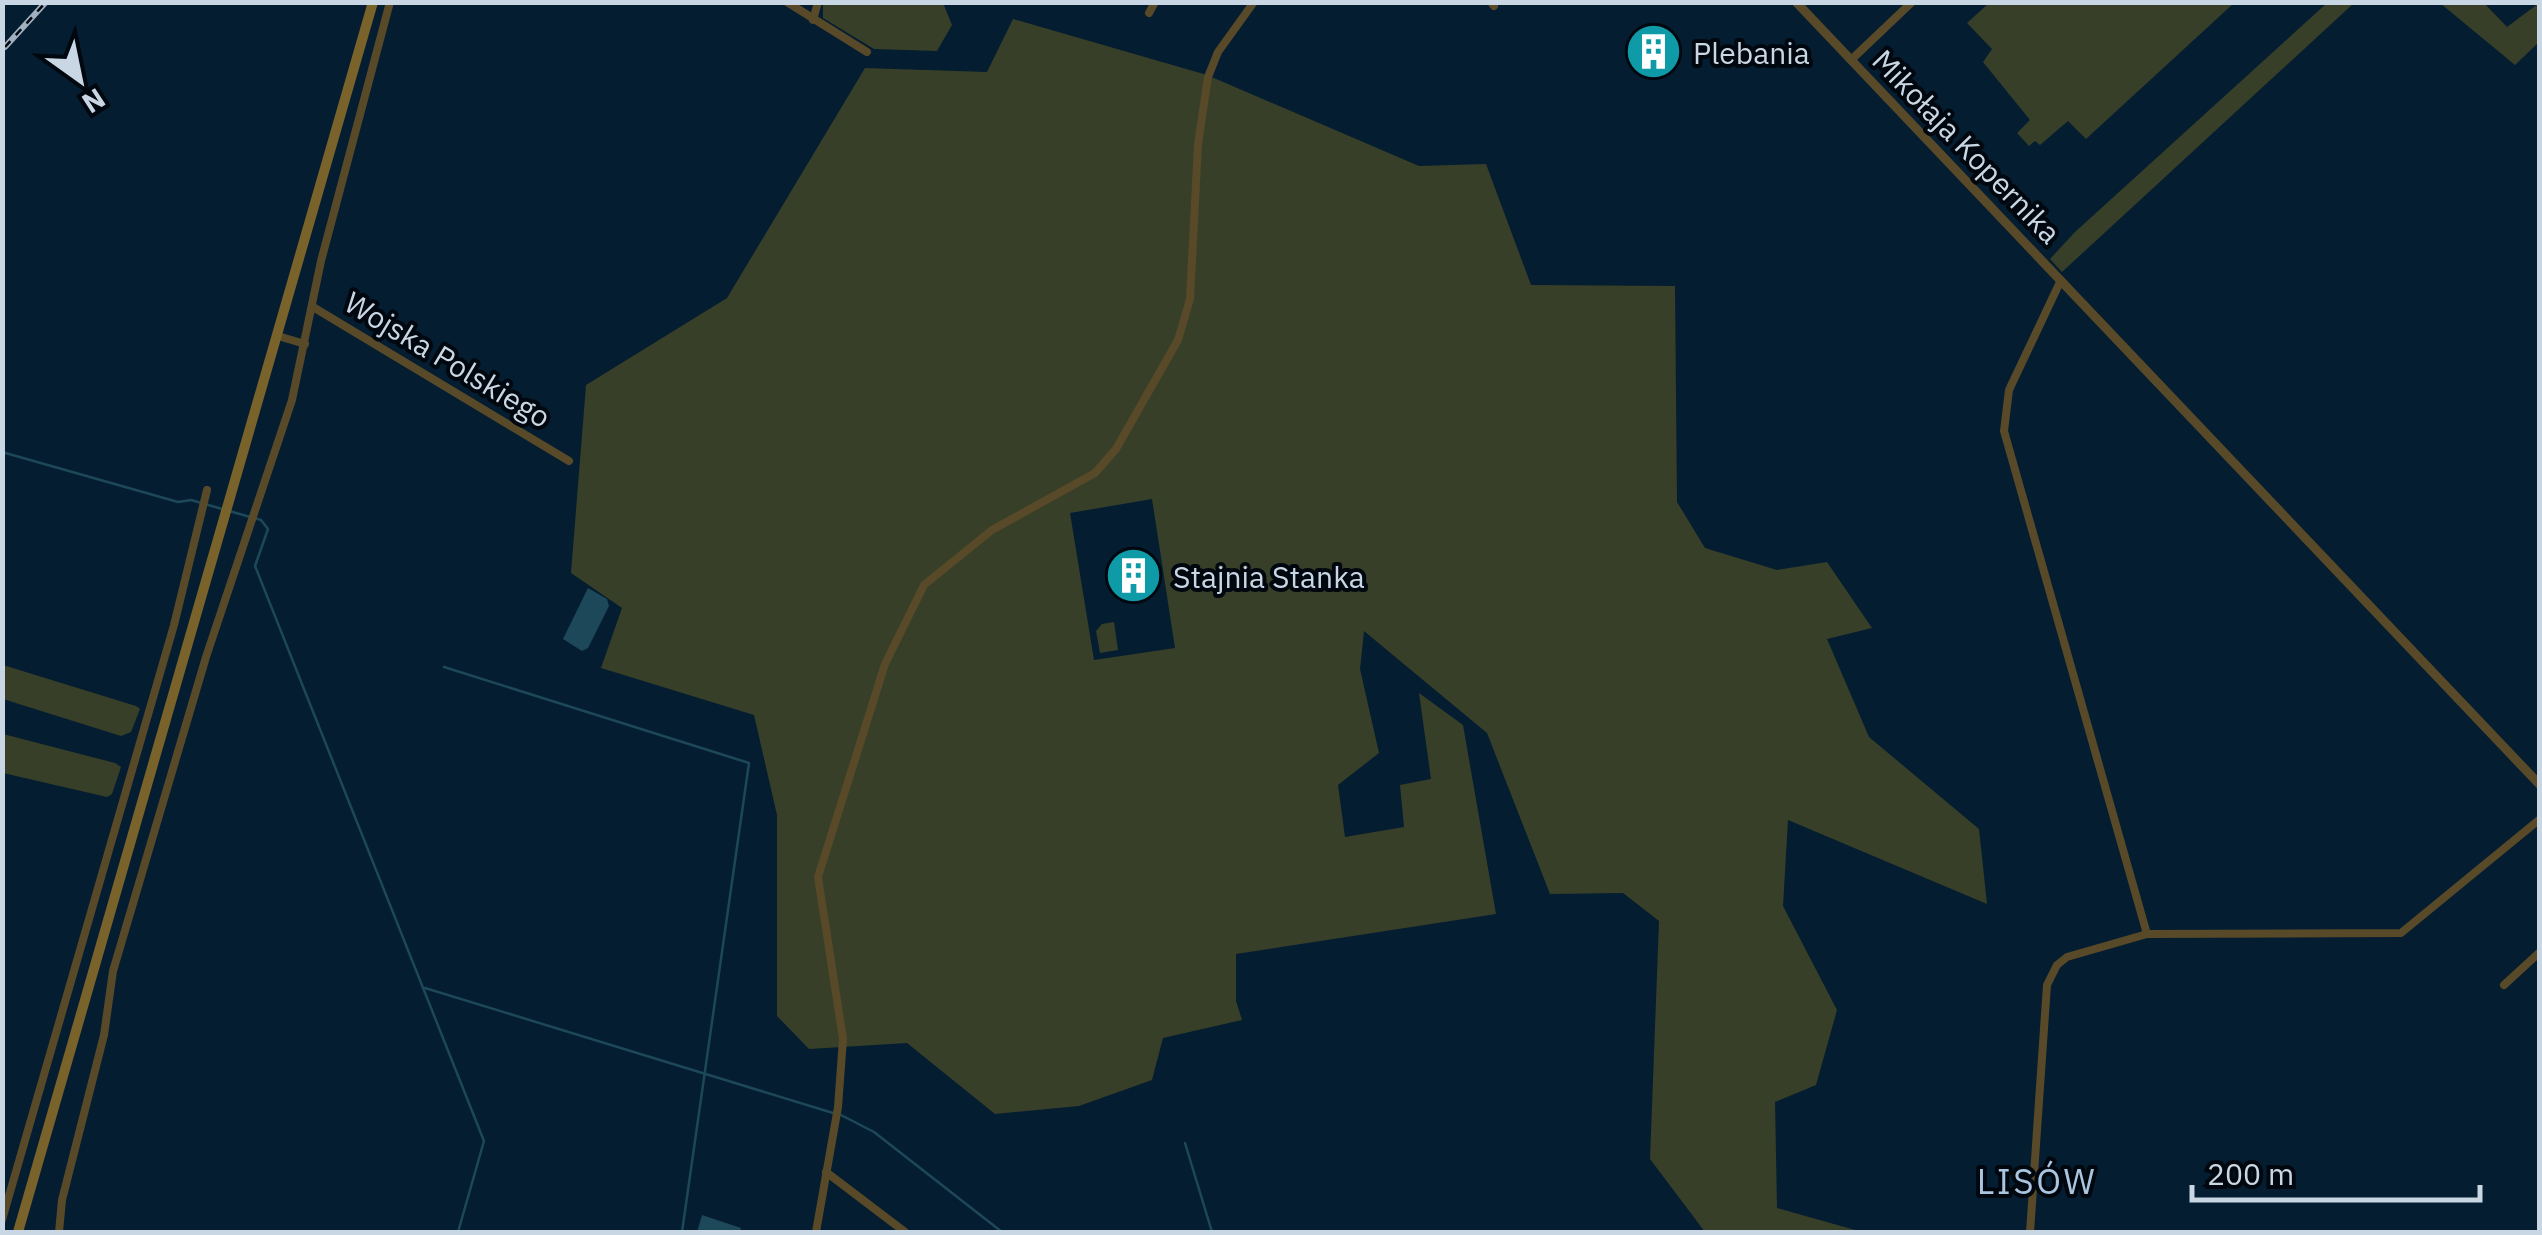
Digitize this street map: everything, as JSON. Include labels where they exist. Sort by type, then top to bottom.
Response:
[{"type":"main road","points":[[18,1232],[373,2]]},
{"type":"street","name":"Wojska Polskiego","points":[[390,2],[336,201],[313,306],[569,462]]},
{"type":"street","points":[[787,2],[867,52]]},
{"type":"street","points":[[813,20],[818,2]]},
{"type":"street","points":[[1149,13],[1155,2]]},
{"type":"street","points":[[816,1232],[838,1106],[843,1039],[818,877],[886,664],[924,586],[992,530],[1094,473],[1116,449],[1178,340],[1190,299],[1198,144],[1208,77],[1218,52],[1254,2]]},
{"type":"street","name":"Mikołaja Kopernika","points":[[1796,2],[2540,785]]},
{"type":"street","points":[[1851,60],[1912,2]]},
{"type":"street","points":[[2061,280],[2005,399],[2004,431],[2147,934]]},
{"type":"street","points":[[59,1232],[62,1200],[104,1035],[113,971],[255,505],[292,400],[313,306]]},
{"type":"street","points":[[278,336],[304,344]]},
{"type":"street","points":[[2,1220],[176,616],[207,490]]},
{"type":"street","points":[[2030,1232],[2051,973],[2076,953],[2147,934],[2400,933],[2540,819]]},
{"type":"street","points":[[2504,984],[2540,952]]},
{"type":"street","points":[[826,1172],[905,1232]]},
{"type":"green space","points":[[823,3],[943,3],[952,25],[937,51],[874,49],[823,18]]},
{"type":"green space","points":[[1989,3],[2234,3],[2086,139],[2068,121],[2040,145],[2035,141],[2029,146],[2017,133],[2030,120],[1983,62],[1992,49],[1967,23]]},
{"type":"green space","points":[[2327,3],[2354,3],[2062,272],[2050,259],[2075,232]]},
{"type":"green space","points":[[2440,3],[2484,3],[2507,27],[2539,3],[2539,42],[2515,65]]},
{"type":"green space","points":[[1013,19],[1207,75],[1419,166],[1486,164],[1531,285],[1675,286],[1677,502],[1705,548],[1777,570],[1827,562],[1872,628],[1827,639],[1869,737],[1979,829],[1987,904],[1788,820],[1783,906],[1837,1010],[1816,1085],[1775,1102],[1777,1208],[1855,1230],[1705,1232],[1650,1159],[1659,921],[1623,893],[1550,894],[1487,733],[1364,631],[1360,669],[1379,753],[1338,785],[1345,837],[1404,827],[1400,785],[1431,779],[1419,693],[1463,725],[1496,914],[1236,954],[1236,1001],[1242,1020],[1163,1038],[1152,1080],[1079,1106],[995,1114],[907,1043],[809,1049],[777,1016],[777,815],[754,715],[601,668],[622,608],[571,573],[586,385],[727,298],[865,68],[987,72]],"holes":[[[1152,499],[1175,648],[1094,660],[1070,513]]]},
{"type":"green space","points":[[1114,622],[1118,650],[1100,653],[1096,631],[1102,624]]},
{"type":"green space","points":[[3,665],[136,706],[140,709],[131,732],[121,736],[3,699]]},
{"type":"green space","points":[[3,734],[115,763],[121,767],[112,794],[107,797],[3,773]]},
{"type":"water","points":[[588,588],[607,599],[609,606],[588,648],[582,651],[563,639]]},
{"type":"water","points":[[702,1215],[741,1228],[740,1232],[697,1232]]},
{"type":"waterway","points":[[2,452],[178,502],[191,500],[222,509]]},
{"type":"waterway","points":[[229,511],[261,520],[268,529],[255,566],[484,1141],[458,1232]]},
{"type":"waterway","points":[[444,667],[749,763],[682,1232]]},
{"type":"waterway","points":[[425,988],[833,1113]]},
{"type":"waterway","points":[[841,1115],[874,1132],[1002,1232]]},
{"type":"waterway","points":[[1185,1143],[1212,1232]]},
{"type":"railway","points":[[5,47],[46,2]]},
{"type":"place","name":"Plebania","points":[[1654,52]]},
{"type":"place","name":"Stajnia Stanka","points":[[1134,576]]},
{"type":"district","name":"LISÓW","points":[[2037,1181]]}]
